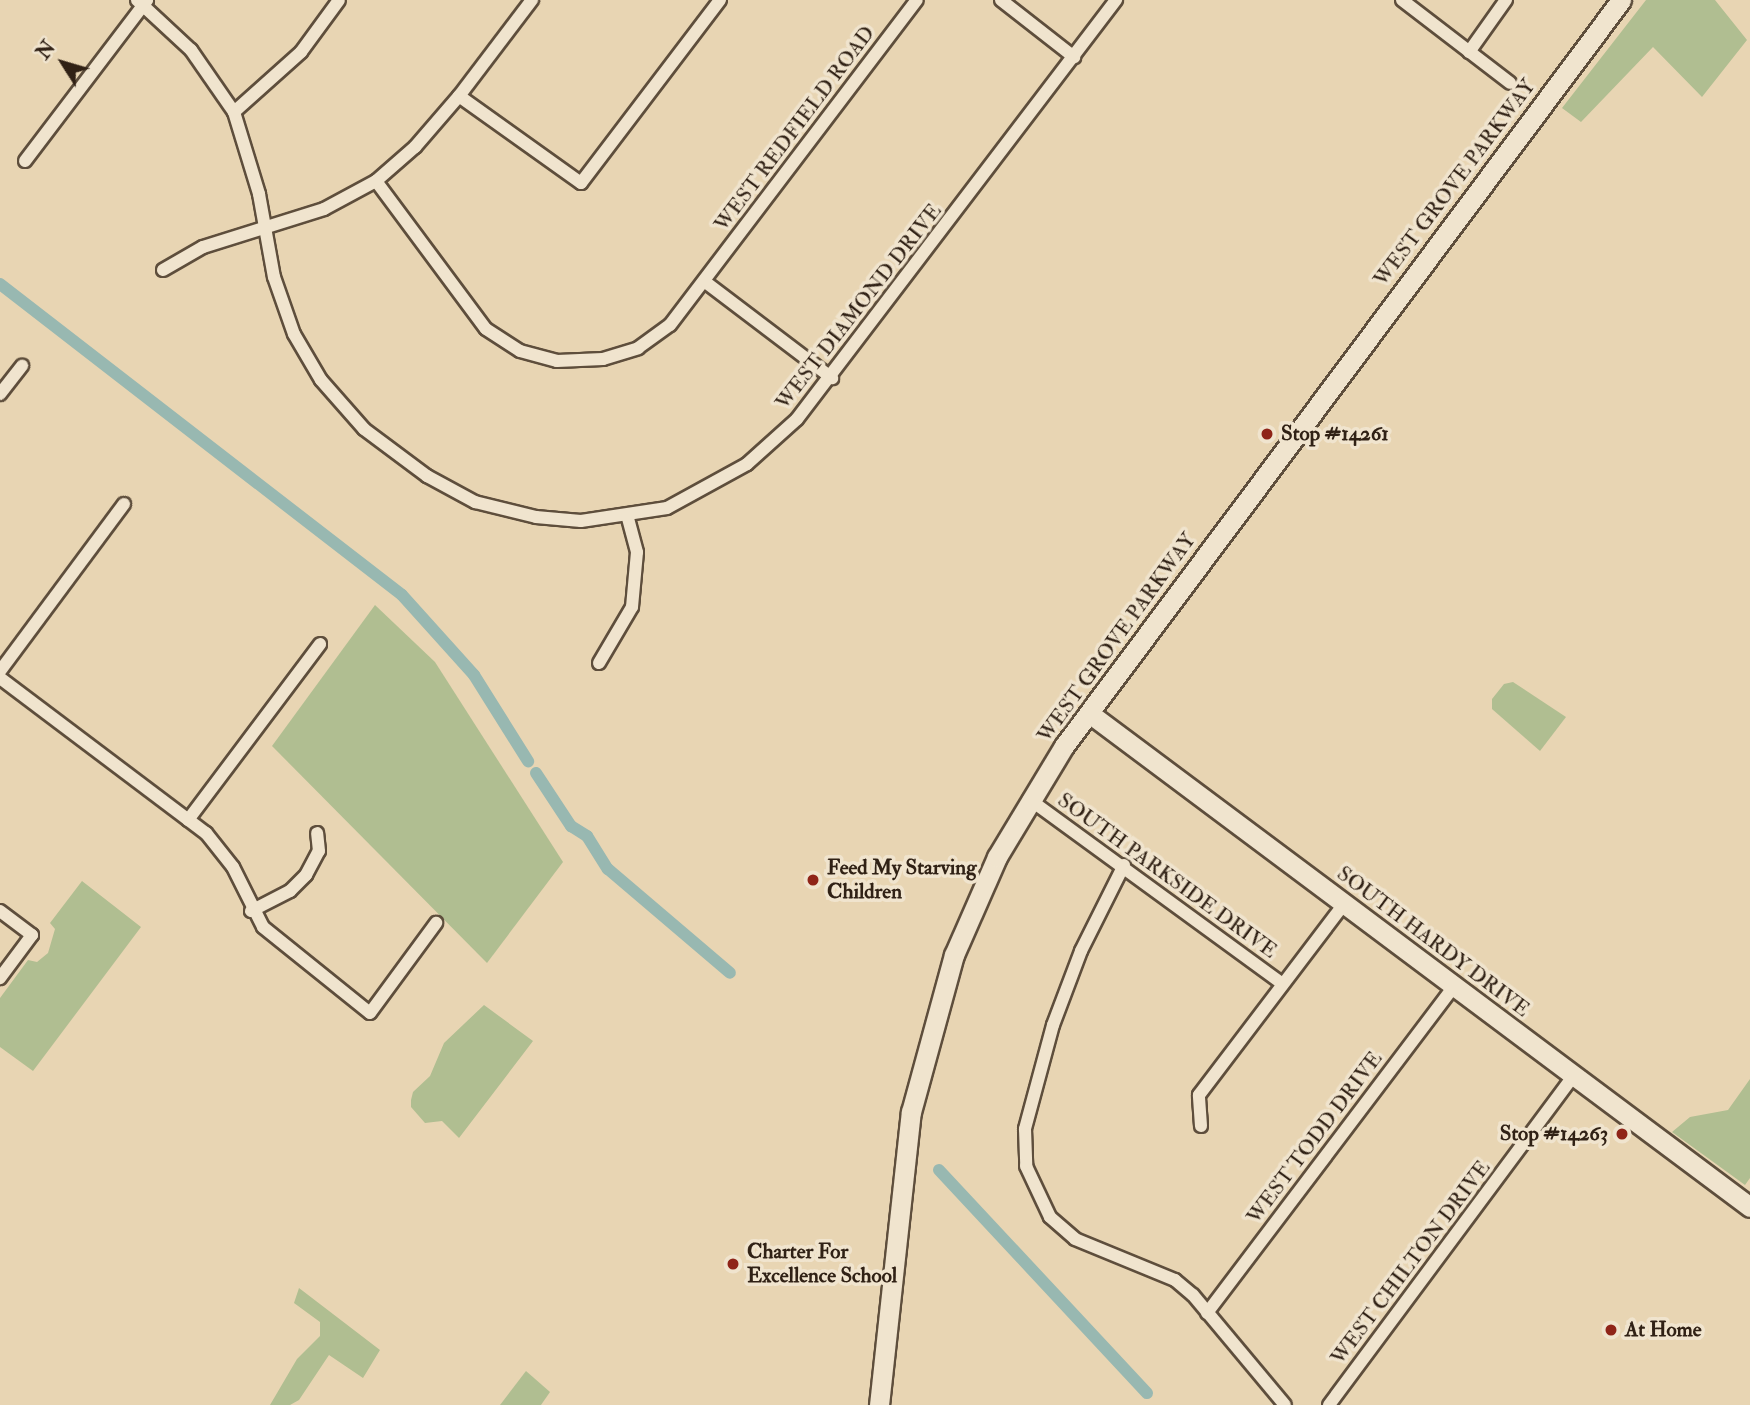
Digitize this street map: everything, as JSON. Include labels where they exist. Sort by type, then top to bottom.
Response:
[{"type":"street","points":[[234,111],[301,52],[339,0]]},
{"type":"street","points":[[163,270],[203,247],[324,209],[376,181],[415,147],[532,0]]},
{"type":"street","points":[[458,96],[581,183],[720,0]]},
{"type":"street","name":"WEST REDFIELD ROAD","points":[[376,181],[486,329],[520,351],[557,361],[603,359],[638,348],[670,325],[916,0]]},
{"type":"street","points":[[1001,0],[1074,57]]},
{"type":"street","name":"WEST DIAMOND DRIVE","points":[[627,515],[667,508],[747,464],[797,419],[832,378],[1116,0]]},
{"type":"street","points":[[1402,0],[1510,83]]},
{"type":"street","points":[[1469,52],[1506,0]]},
{"type":"street","name":"WEST GROVE PARKWAY","points":[[879,1405],[907,1137],[926,1044],[954,955],[989,872],[1029,799],[1089,713],[1621,0]]},
{"type":"street","points":[[26,161],[142,2],[191,50],[234,111],[266,229],[274,277],[294,334],[321,380],[364,429],[427,476],[475,502],[536,517],[580,521],[627,515],[637,552],[632,607],[599,663]]},
{"type":"street","points":[[704,281],[832,378]]},
{"type":"street","points":[[0,394],[22,366]]},
{"type":"street","points":[[0,671],[124,504]]},
{"type":"street","points":[[188,820],[320,644]]},
{"type":"street","points":[[0,678],[188,820],[233,867],[251,911],[276,942],[370,1013],[436,923]]},
{"type":"street","name":"SOUTH HARDY DRIVE","points":[[1089,713],[1750,1207]]},
{"type":"street","name":"SOUTH PARKSIDE DRIVE","points":[[1029,799],[1124,865],[1283,984]]},
{"type":"street","points":[[251,911],[290,891],[306,875],[319,851],[317,833]]},
{"type":"street","points":[[1124,865],[1081,951],[1053,1025],[1026,1129],[1027,1166],[1035,1191],[1050,1217],[1075,1239],[1175,1280],[1207,1313],[1285,1405]]},
{"type":"street","points":[[1201,1126],[1199,1095],[1343,905]]},
{"type":"street","points":[[0,911],[32,935],[0,978]]},
{"type":"street","name":"WEST TODD DRIVE","points":[[1207,1313],[1454,986]]},
{"type":"street","name":"WEST CHILTON DRIVE","points":[[1329,1405],[1573,1076]]},
{"type":"green space","points":[[1646,0],[1715,0],[1747,40],[1702,97],[1653,47],[1581,122],[1562,108]]},
{"type":"green space","points":[[375,605],[435,662],[563,862],[487,963],[272,746]]},
{"type":"green space","points":[[1513,682],[1566,717],[1540,751],[1492,709],[1492,699],[1504,684]]},
{"type":"green space","points":[[82,881],[141,927],[33,1071],[0,1047],[0,998],[28,960],[37,962],[48,953],[55,929],[50,923]]},
{"type":"green space","points":[[484,1005],[533,1041],[459,1138],[442,1121],[425,1123],[411,1107],[411,1100],[413,1092],[430,1076],[444,1043]]},
{"type":"green space","points":[[1750,1079],[1750,1178],[1745,1185],[1672,1132],[1690,1117],[1728,1110]]},
{"type":"green space","points":[[299,1288],[380,1350],[363,1378],[329,1355],[299,1400],[290,1405],[270,1405],[297,1359],[320,1336],[320,1322],[294,1303]]},
{"type":"green space","points":[[526,1371],[550,1392],[541,1405],[500,1405]]},
{"type":"waterway","points":[[0,284],[402,595],[474,675],[528,761]]},
{"type":"waterway","points":[[536,773],[571,826],[587,836],[608,869],[730,973]]},
{"type":"waterway","points":[[939,1170],[1147,1393]]},
{"type":"place","name":"Stop #14261","points":[[1267,434]]},
{"type":"place","name":"Feed My Starving Children","points":[[813,880]]},
{"type":"place","name":"Stop #14263","points":[[1622,1134]]},
{"type":"place","name":"Charter For Excellence School","points":[[733,1264]]},
{"type":"place","name":"At Home","points":[[1611,1330]]}]
